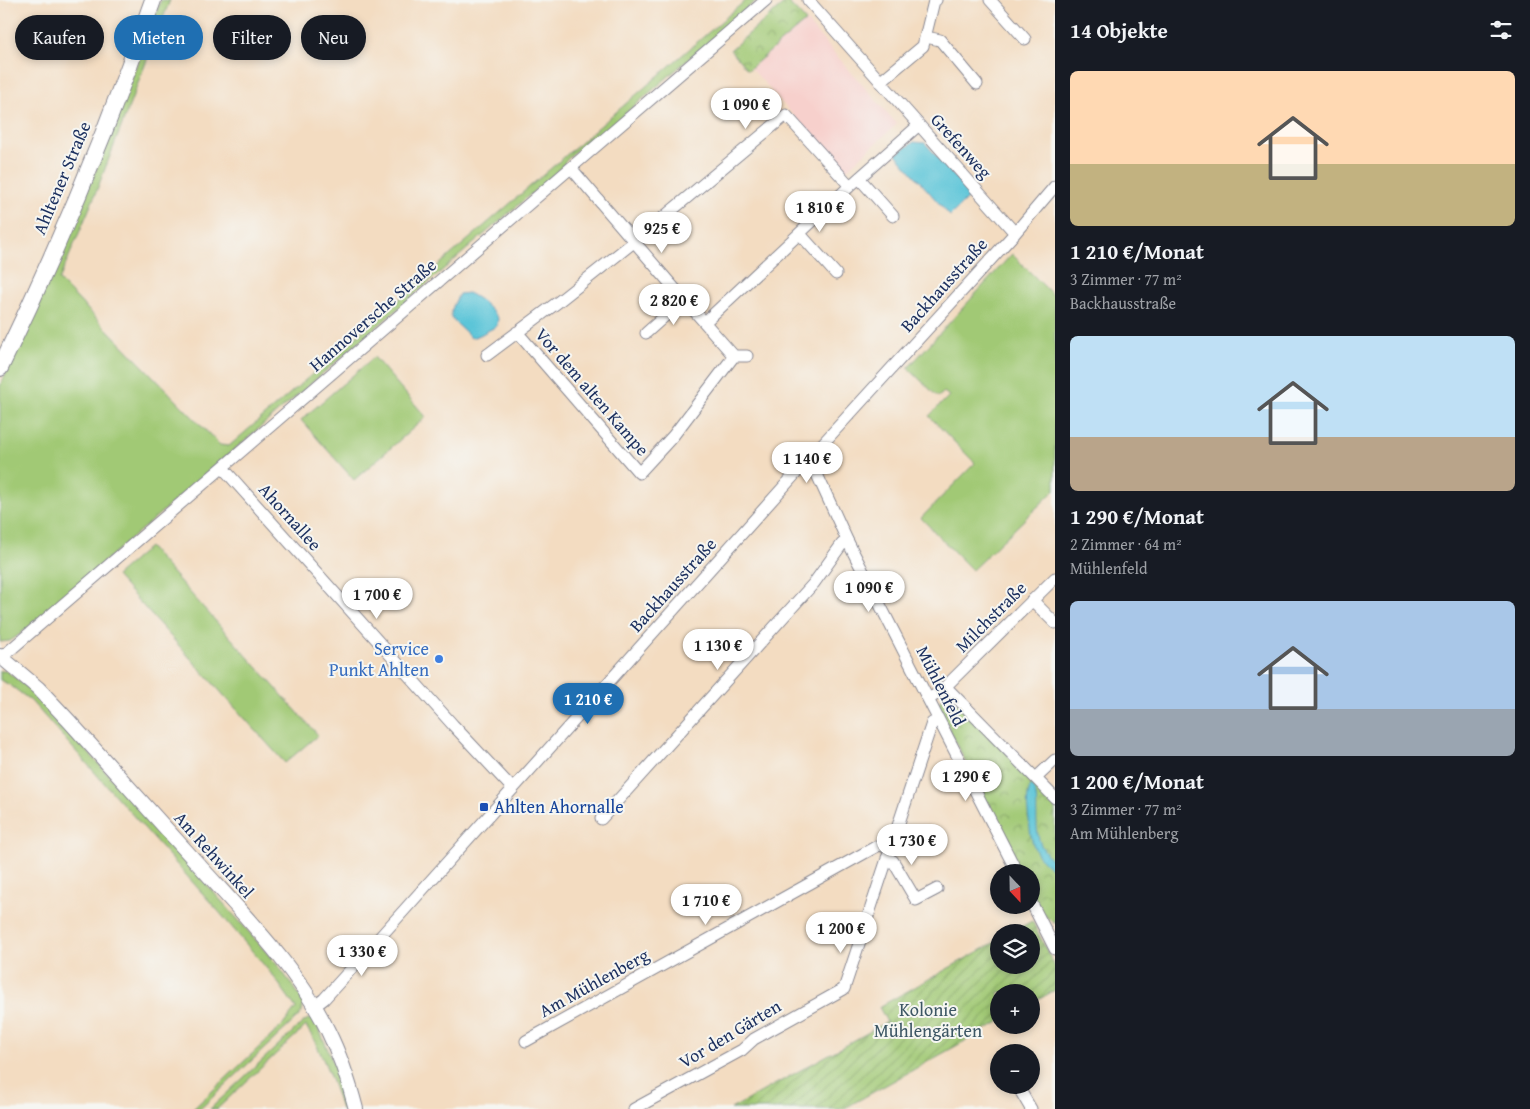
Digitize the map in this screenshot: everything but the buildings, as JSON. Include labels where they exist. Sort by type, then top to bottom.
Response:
[{"type":"main road","name":"Ahltener Straße","points":[[0,368],[83,186],[153,0]]},
{"type":"street","name":"Hannoversche Straße","points":[[1,657],[766,0]]},
{"type":"street","name":"Grefenweg","points":[[808,0],[1015,234]]},
{"type":"street","points":[[880,82],[923,46],[934,1],[936,0]]},
{"type":"street","points":[[990,0],[1025,39]]},
{"type":"street","points":[[926,37],[940,40],[977,84]]},
{"type":"street","name":"Vor dem alten Kampe","points":[[487,355],[635,241],[786,114],[855,182]]},
{"type":"street","points":[[704,322],[919,125]]},
{"type":"street","points":[[572,168],[734,356],[747,356]]},
{"type":"street","points":[[855,182],[893,216]]},
{"type":"street","name":"Backhausstraße","points":[[315,1006],[324,999],[806,462],[1015,234],[1055,186]]},
{"type":"street","points":[[800,234],[836,274]]},
{"type":"street","points":[[646,333],[684,299]]},
{"type":"street","name":"Vor dem alten Kampe","points":[[517,332],[638,473],[673,436],[734,356]]},
{"type":"street","name":"Mühlenfeld","points":[[806,462],[815,470],[847,540],[1013,864]]},
{"type":"street","name":"Ahornallee","points":[[223,468],[453,725],[513,789]]},
{"type":"street","points":[[601,820],[808,590],[847,540]]},
{"type":"street","name":"Milchstraße","points":[[928,700],[940,693],[1055,578]]},
{"type":"street","points":[[1032,600],[1055,623]]},
{"type":"street","name":"Am Rehwinkel","points":[[1,657],[44,695],[261,935],[315,1006],[328,1030],[342,1064],[356,1109]]},
{"type":"street","points":[[946,687],[1055,798]]},
{"type":"street","points":[[937,889],[916,900],[888,853],[932,723],[938,720]]},
{"type":"street","points":[[1036,778],[1055,760]]},
{"type":"street","name":"Am Mühlenberg","points":[[526,1042],[878,845],[888,853]]},
{"type":"street","name":"Vor den Gärten","points":[[634,1109],[742,1050],[754,1039],[844,989],[888,853]]},
{"type":"street","points":[[1037,914],[1055,950]]},
{"type":"street","points":[[1022,1094],[1031,1109]]},
{"type":"shaded area","points":[[806,21],[897,124],[844,172],[751,68]]},
{"type":"green space","points":[[161,0],[170,0],[164,15],[155,15]]},
{"type":"green space","points":[[746,0],[757,0],[589,145],[580,148],[572,154],[560,169],[19,635],[10,641],[0,642],[0,386],[41,297],[106,146],[138,60],[147,60],[93,200],[59,280],[220,445],[229,446]]},
{"type":"green space","points":[[787,1],[806,21],[748,70],[730,50]]},
{"type":"green space","points":[[1012,254],[1055,297],[1055,490],[972,570],[921,518],[975,463],[929,416],[949,396],[944,392],[938,397],[908,368]]},
{"type":"green space","points":[[374,357],[426,417],[354,480],[301,420]]},
{"type":"green space","points":[[149,547],[318,735],[285,763],[116,576]]},
{"type":"green space","points":[[0,671],[6,671],[25,685],[70,732],[242,924],[279,967],[303,1000],[302,1012],[297,1018],[200,1109],[193,1109],[283,1025],[296,1008],[274,977],[220,913],[31,701],[0,680]]},
{"type":"green space","points":[[944,696],[951,696],[1055,802],[1055,924],[1040,910],[1040,864],[1016,864],[939,708],[939,702]]},
{"type":"green space","name":"Kolonie Mühlengärten","points":[[1040,937],[1055,967],[1055,990],[1040,999],[1040,984],[990,984],[990,1027],[843,1109],[731,1109],[887,1022],[879,1007],[990,945],[990,974],[1040,974]]},
{"type":"green space","points":[[308,1019],[315,1021],[350,1109],[341,1109],[326,1066],[306,1026],[217,1109],[210,1109],[301,1024]]},
{"type":"water","points":[[914,142],[925,143],[971,195],[950,216],[896,154]]},
{"type":"water","points":[[468,293],[477,298],[498,318],[497,326],[471,338],[451,316],[459,294]]},
{"type":"water","points":[[1031,785],[1036,797],[1040,842],[1049,857],[1055,861],[1055,870],[1048,866],[1038,855],[1033,842],[1027,806]]},
{"type":"place","name":"Service Punkt Ahlten","points":[[439,659]]},
{"type":"place","name":"Ahlten Ahornalle","points":[[484,807]]}]
